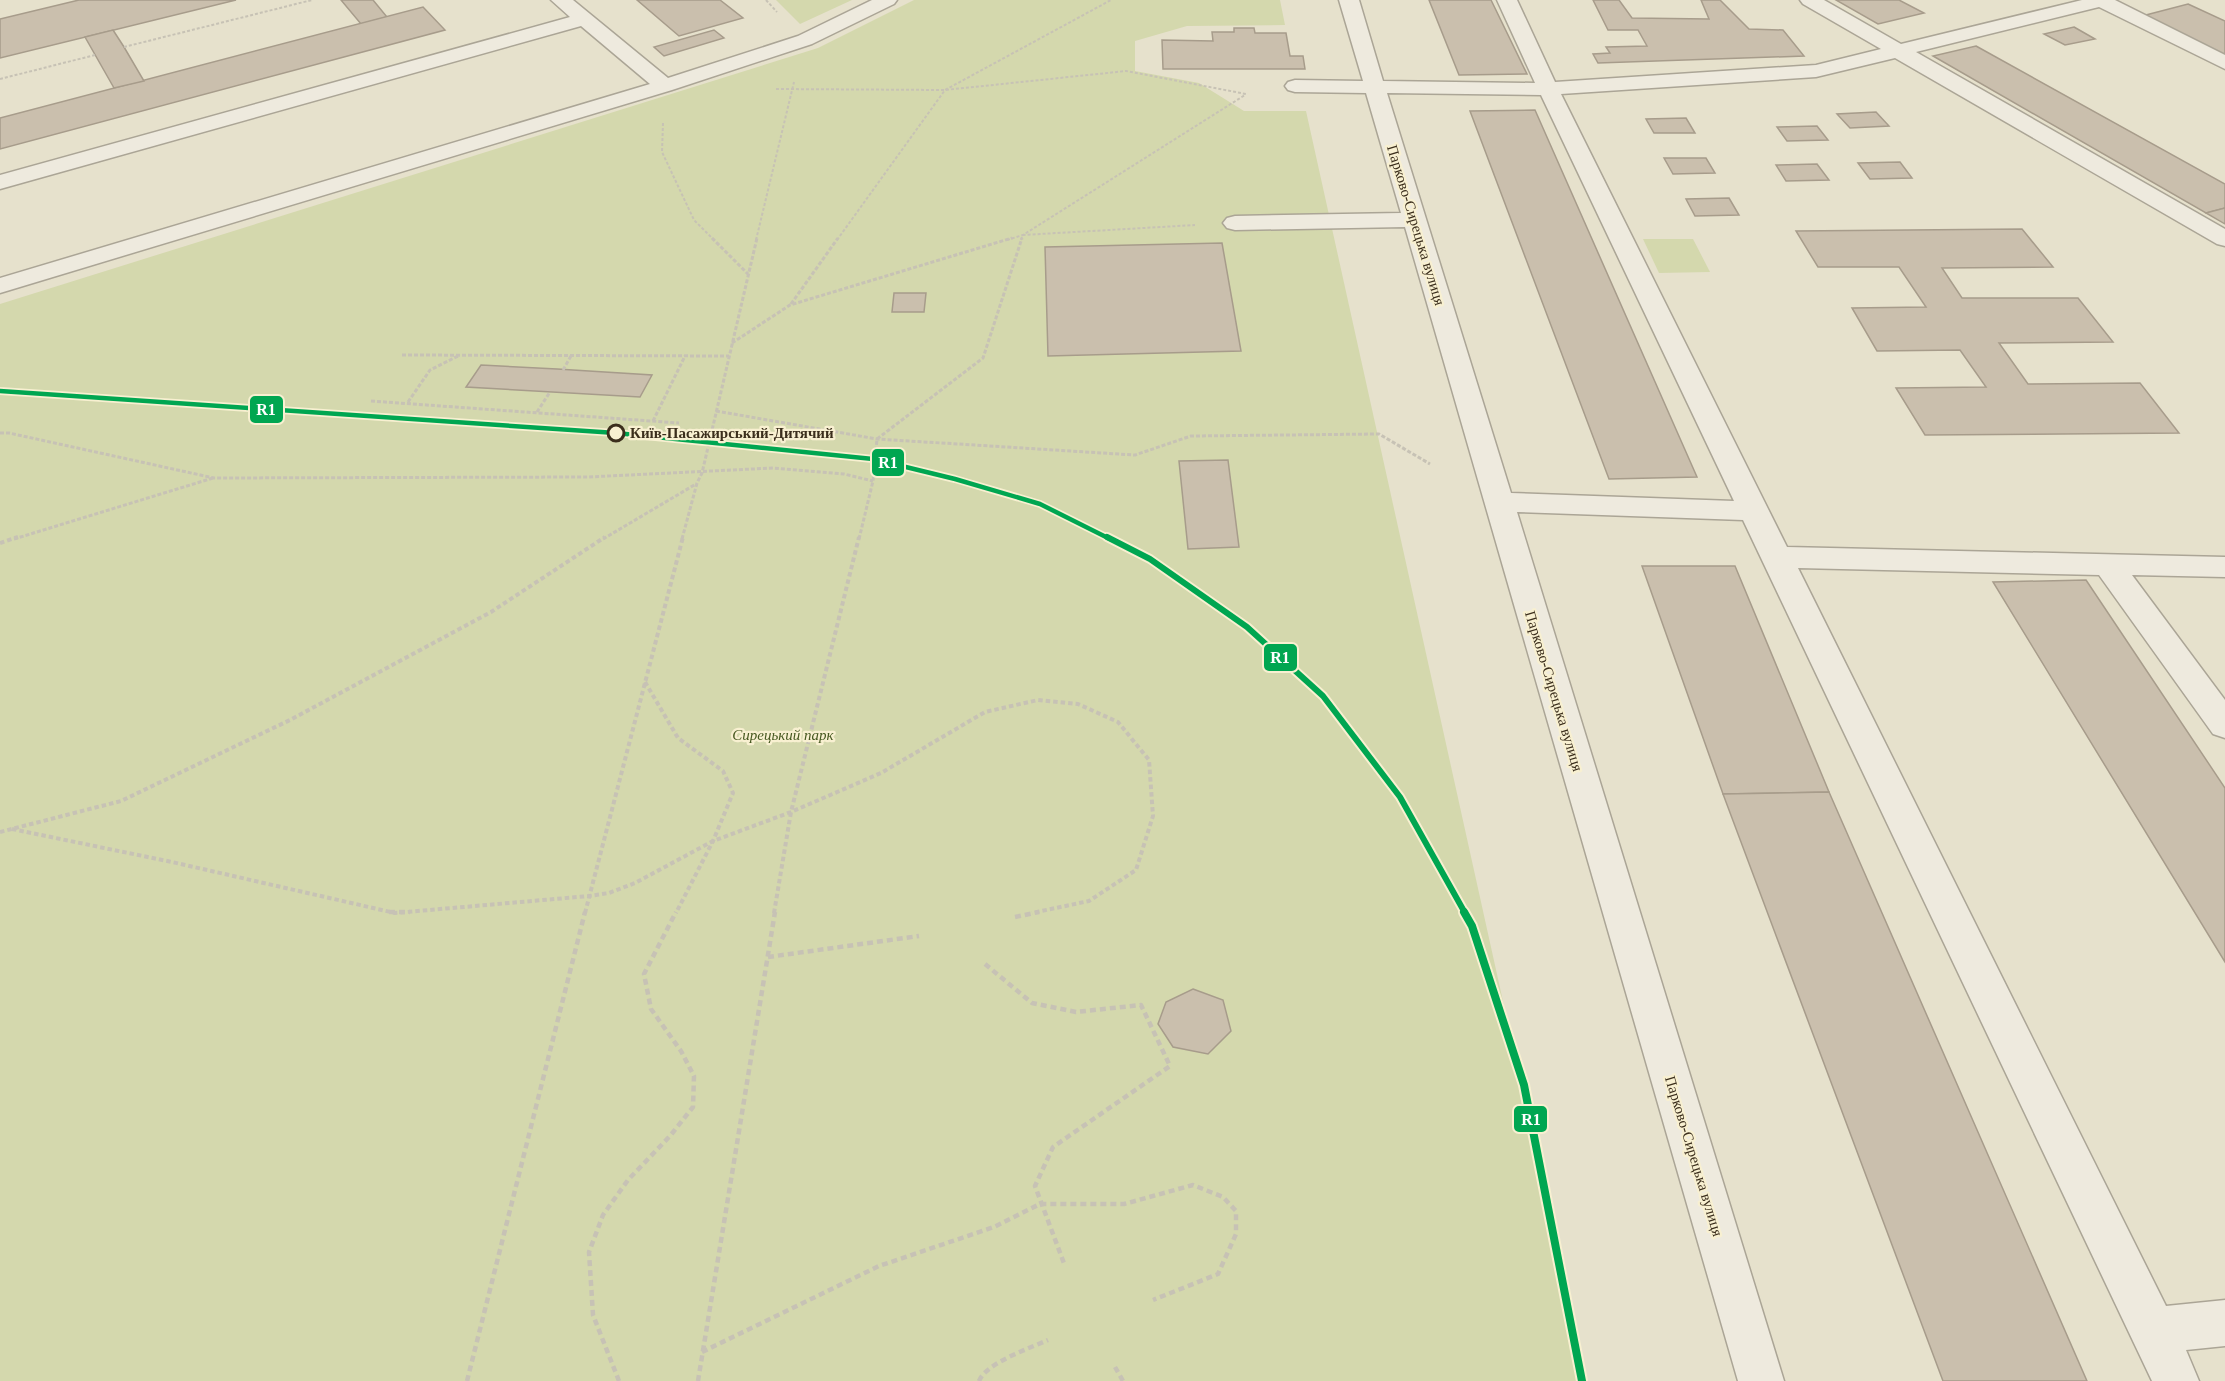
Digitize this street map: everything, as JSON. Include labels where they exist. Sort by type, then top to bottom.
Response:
[{"type":"street","points":[[561,0],[665,86]]},
{"type":"street","points":[[0,286],[665,86],[805,40],[887,0]]},
{"type":"street","name":"Парково-Сирецька вулиця","points":[[1349,0],[1761,1381]]},
{"type":"street","points":[[1508,0],[1548,89],[2154,1330],[2176,1381]]},
{"type":"street","points":[[1810,0],[2225,239]]},
{"type":"street","points":[[1295,86],[1548,89],[1816,71],[2102,0],[2225,63]]},
{"type":"street","points":[[0,182],[584,19]]},
{"type":"street","points":[[1235,223],[1414,220]]},
{"type":"street","points":[[1498,502],[1755,511]]},
{"type":"street","points":[[1777,557],[2225,567]]},
{"type":"street","points":[[2108,565],[2225,725]]},
{"type":"street","points":[[2154,1330],[2225,1323]]},
{"type":"path","points":[[124,47],[312,0]]},
{"type":"path","points":[[467,1381],[589,896],[697,483],[702,473],[805,40],[766,0]]},
{"type":"path","points":[[790,305],[945,90],[1111,0]]},
{"type":"path","points":[[0,79],[95,55]]},
{"type":"path","points":[[698,1381],[791,812],[873,481],[873,459],[877,439],[983,358],[1023,235],[1246,94],[1126,71],[945,90],[769,89]]},
{"type":"path","points":[[665,86],[662,152],[694,220],[748,274]]},
{"type":"path","points":[[732,343],[790,305],[1023,235],[1235,223]]},
{"type":"path","points":[[402,355],[729,356]]},
{"type":"path","points":[[408,403],[430,370],[444,361],[461,355]]},
{"type":"path","points":[[563,370],[571,356]]},
{"type":"path","points":[[653,420],[685,356]]},
{"type":"path","points":[[537,412],[550,392]]},
{"type":"path","points":[[371,401],[679,423]]},
{"type":"path","points":[[716,411],[877,439],[1135,455],[1191,436],[1379,434],[1430,464]]},
{"type":"path","points":[[0,434],[9,432],[214,478],[588,477],[773,468],[844,474],[873,481]]},
{"type":"path","points":[[0,543],[214,478]]},
{"type":"path","points":[[0,832],[121,801],[290,720],[490,612],[606,537],[697,483]]},
{"type":"path","points":[[619,1381],[593,1315],[589,1252],[603,1215],[628,1180],[670,1136],[693,1107],[694,1076],[681,1052],[651,1009],[644,974],[713,841],[733,793],[723,771],[678,738],[645,682]]},
{"type":"path","points":[[12,830],[172,862],[395,913],[589,896],[609,893],[634,883],[713,841],[791,812],[881,773],[985,712],[1038,700],[1078,704],[1118,722],[1149,760],[1153,816],[1136,870],[1089,901],[1015,917]]},
{"type":"path","points":[[768,957],[919,936]]},
{"type":"path","points":[[985,964],[1032,1004],[1076,1012],[1141,1005],[1170,1066],[1053,1146],[1035,1186],[1065,1266]]},
{"type":"path","points":[[702,1352],[879,1266],[994,1227],[1040,1204],[1124,1204],[1193,1185],[1223,1197],[1236,1211],[1236,1234],[1218,1274],[1153,1300]]},
{"type":"path","points":[[980,1381],[982,1373],[1000,1362],[1048,1340]]},
{"type":"path","points":[[1115,1367],[1123,1381]]},
{"type":"green space","points":[[776,0],[852,0],[800,24]]},
{"type":"green space","name":"Сирецький парк","points":[[914,0],[1280,0],[1285,25],[1187,26],[1135,41],[1135,71],[1199,83],[1244,111],[1306,111],[1587,1381],[0,1381],[0,304],[818,48]]},
{"type":"green space","points":[[1643,239],[1693,239],[1710,272],[1659,273]]},
{"type":"building","points":[[79,0],[236,0],[0,58],[0,19]]},
{"type":"building","points":[[341,0],[373,0],[387,17],[361,24]]},
{"type":"building","points":[[637,0],[720,0],[743,18],[679,36]]},
{"type":"building","points":[[1429,0],[1491,0],[1527,74],[1459,75]]},
{"type":"building","points":[[1593,0],[1619,0],[1632,18],[1709,19],[1701,0],[1720,0],[1749,29],[1783,30],[1804,56],[1598,63],[1593,54],[1610,53],[1606,47],[1647,46],[1638,30],[1608,30]]},
{"type":"building","points":[[1836,0],[1899,0],[1924,13],[1878,24]]},
{"type":"building","points":[[2188,4],[2225,21],[2225,55],[2142,16]]},
{"type":"building","points":[[423,7],[445,30],[0,149],[0,118]]},
{"type":"building","points":[[2074,27],[2095,39],[2065,45],[2044,34]]},
{"type":"building","points":[[1234,28],[1254,28],[1255,33],[1286,33],[1290,56],[1303,56],[1305,69],[1163,69],[1162,40],[1213,41],[1212,32],[1234,32]]},
{"type":"building","points":[[113,30],[144,81],[114,88],[85,37]]},
{"type":"building","points":[[714,30],[724,38],[664,56],[654,47]]},
{"type":"building","points":[[1976,46],[2225,184],[2225,208],[2206,213],[1933,56]]},
{"type":"building","points":[[1535,110],[1697,477],[1609,479],[1470,111]]},
{"type":"building","points":[[1876,112],[1889,126],[1850,128],[1837,114]]},
{"type":"building","points":[[1686,118],[1695,133],[1654,133],[1646,119]]},
{"type":"building","points":[[1817,126],[1828,140],[1787,141],[1777,127]]},
{"type":"building","points":[[1664,158],[1706,158],[1715,173],[1673,174]]},
{"type":"building","points":[[1900,162],[1912,178],[1870,179],[1858,163]]},
{"type":"building","points":[[1817,164],[1829,180],[1786,181],[1776,165]]},
{"type":"building","points":[[1729,198],[1739,215],[1695,216],[1686,199]]},
{"type":"building","points":[[2225,208],[2225,224],[2206,213]]},
{"type":"building","points":[[2022,229],[2053,267],[1942,268],[1962,298],[2078,298],[2113,342],[1999,343],[2028,384],[2140,383],[2179,433],[1925,435],[1896,388],[1986,387],[1960,350],[1877,351],[1852,308],[1926,307],[1899,267],[1818,267],[1796,231]]},
{"type":"building","points":[[1222,243],[1241,351],[1048,356],[1045,247]]},
{"type":"building","points":[[894,293],[926,293],[924,312],[892,312]]},
{"type":"building","points":[[481,365],[652,375],[640,397],[466,387]]},
{"type":"building","points":[[1228,460],[1239,547],[1188,549],[1179,461]]},
{"type":"building","points":[[1642,566],[1735,566],[1829,792],[1723,794]]},
{"type":"building","points":[[2086,580],[2225,788],[2225,962],[1993,582]]},
{"type":"building","points":[[1829,792],[2087,1381],[1943,1381],[1723,794]]},
{"type":"building","points":[[1193,989],[1223,1000],[1231,1031],[1208,1054],[1173,1047],[1158,1024],[1166,1002]]},
{"type":"transit line","name":"R1","points":[[0,391],[616,433],[873,459],[955,479],[1040,504],[1150,559],[1247,627],[1323,696],[1400,797],[1472,926],[1524,1085],[1582,1381]]},
{"type":"place","name":"Київ-Пасажирський-Дитячий","points":[[616,433]]}]
